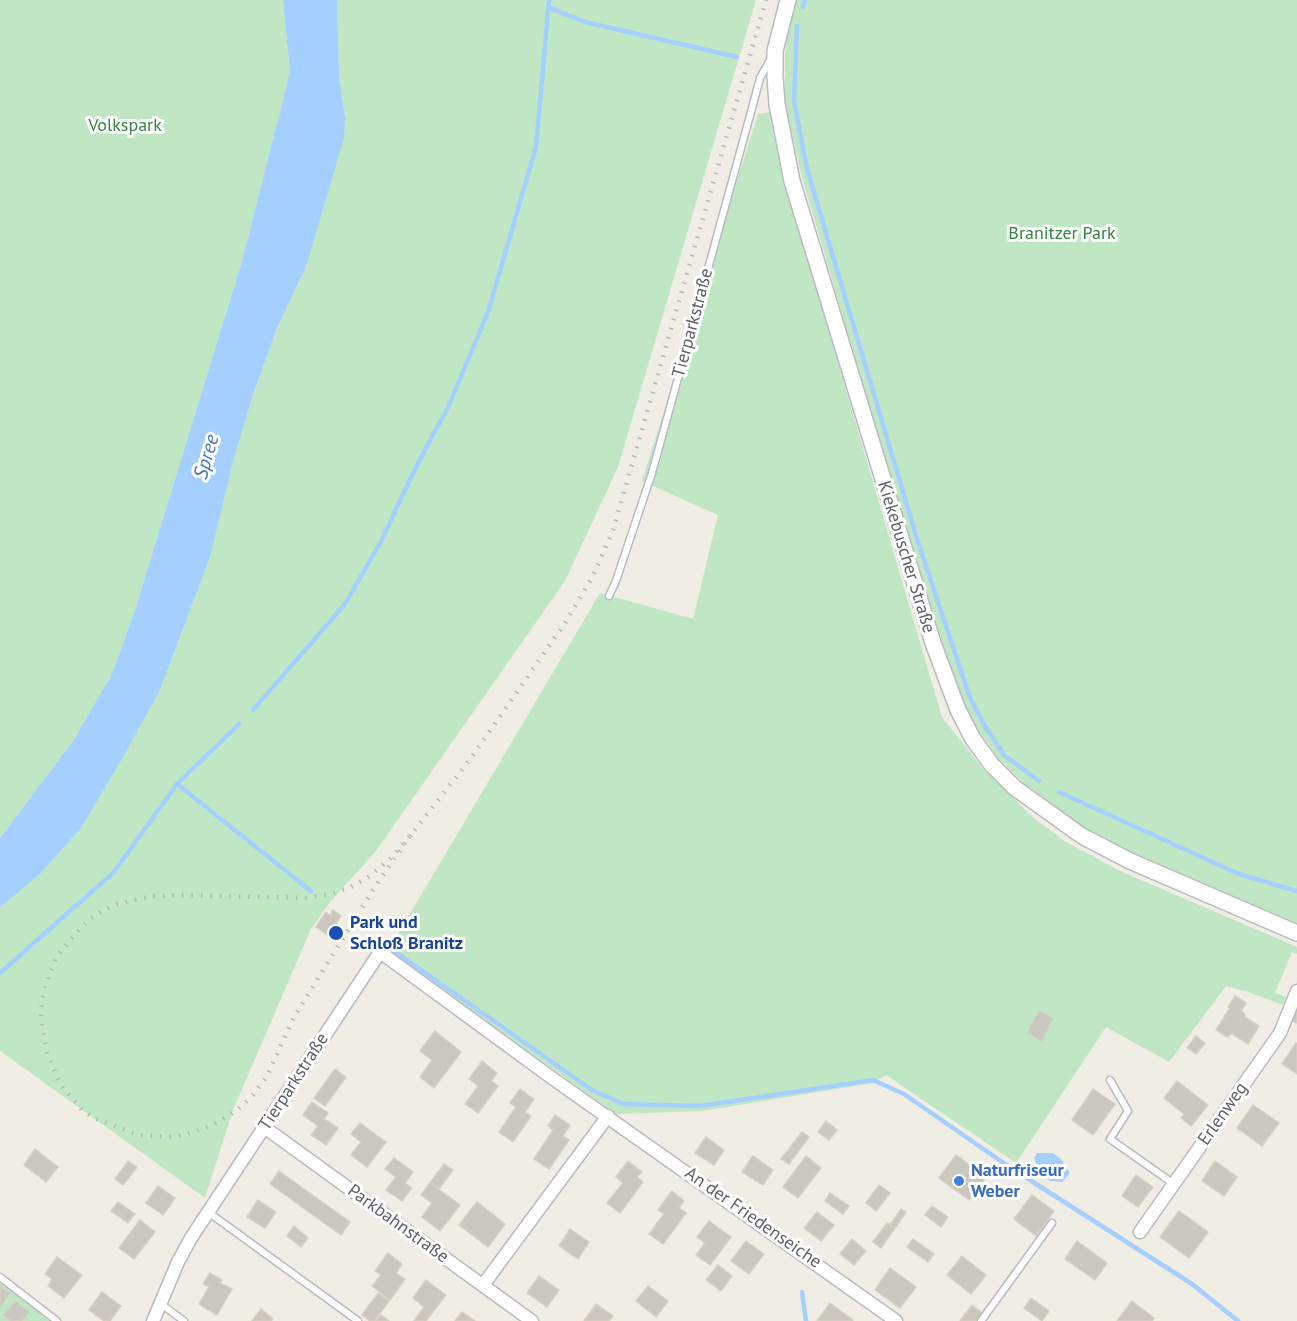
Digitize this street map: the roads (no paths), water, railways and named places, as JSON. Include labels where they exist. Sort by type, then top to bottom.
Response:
[{"type":"street","name":"Kiekebuscher Straße","points":[[788,0],[775,51],[777,104],[792,181],[933,643],[958,710],[992,765],[1015,788],[1082,836],[1130,861],[1297,933]]},
{"type":"street","name":"An der Friedenseiche","points":[[380,952],[552,1078],[896,1321]]},
{"type":"street","name":"Tierparkstraße","points":[[153,1321],[178,1262],[208,1211],[380,952]]},
{"type":"street","name":"Erlenweg","points":[[1140,1232],[1280,1033],[1297,991]]},
{"type":"street","points":[[483,1285],[608,1116]]},
{"type":"street","name":"Parkbahnstraße","points":[[264,1127],[532,1321]]},
{"type":"lane","name":"Tierparkstraße","points":[[609,596],[652,473],[760,78],[775,51]]},
{"type":"lane","points":[[1110,1080],[1128,1110],[1110,1139],[1174,1184]]},
{"type":"lane","points":[[208,1211],[358,1321]]},
{"type":"lane","points":[[981,1321],[1052,1223]]},
{"type":"lane","points":[[0,1277],[57,1321]]},
{"type":"lane","points":[[161,1303],[184,1321]]},
{"type":"water","name":"Spree","points":[[283,0],[337,0],[339,75],[345,117],[344,138],[306,267],[277,328],[252,398],[233,461],[210,557],[159,692],[81,828],[41,873],[0,908],[0,838],[73,741],[112,674],[135,610],[242,261],[290,72]]},
{"type":"water","points":[[1037,1153],[1053,1153],[1061,1159],[1070,1173],[1062,1182],[1050,1181],[1039,1171],[1034,1158]]},
{"type":"waterway","points":[[253,710],[345,604],[380,543],[449,405],[488,312],[536,147],[549,0]]},
{"type":"waterway","points":[[803,7],[805,0]]},
{"type":"waterway","points":[[548,7],[585,22],[737,57]]},
{"type":"waterway","points":[[797,26],[794,101],[807,169],[917,539],[970,698],[1004,755],[1039,781]]},
{"type":"waterway","points":[[0,973],[114,872],[177,784],[239,724]]},
{"type":"waterway","points":[[177,784],[311,891]]},
{"type":"waterway","points":[[1059,792],[1239,874],[1297,891]]},
{"type":"waterway","points":[[387,946],[592,1090],[623,1104],[700,1106],[873,1080],[904,1094],[1005,1164],[1192,1284],[1238,1321]]},
{"type":"waterway","points":[[802,1292],[806,1321]]},
{"type":"railway","points":[[411,835],[376,885],[294,1017],[267,1076],[253,1095],[237,1110],[213,1125],[187,1134],[169,1137],[139,1135],[96,1119],[82,1110],[61,1085],[47,1053],[41,1019],[42,1002],[45,986],[56,958],[89,920],[118,904],[153,896],[305,898],[349,888],[367,878],[388,861],[411,835],[471,758],[565,623],[593,576],[613,530],[766,0]]},
{"type":"place","name":"Park und Schloß Branitz","points":[[336,933]]},
{"type":"place","name":"Naturfriseur Weber","points":[[959,1181]]},
{"type":"park label","name":"Volkspark","points":[[125,126]]},
{"type":"park label","name":"Branitzer Park","points":[[1062,234]]}]
